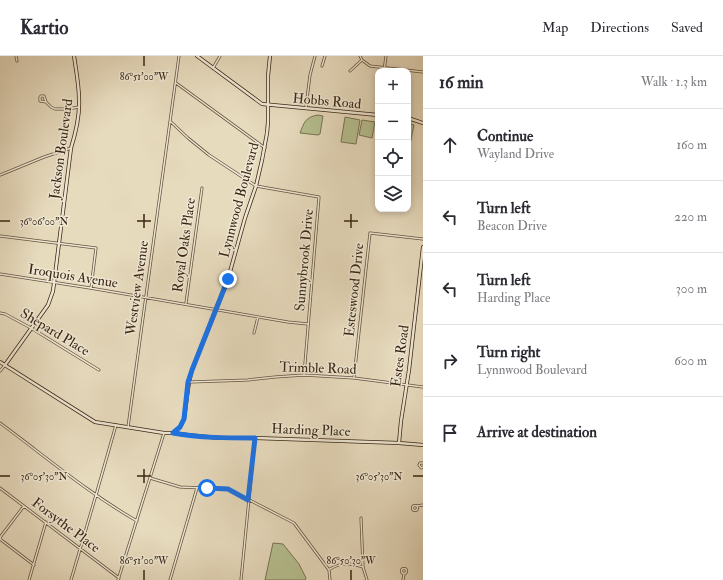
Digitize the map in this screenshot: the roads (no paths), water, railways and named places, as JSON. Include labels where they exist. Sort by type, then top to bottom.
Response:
[{"type":"street","points":[[16,56],[17,61]]},
{"type":"street","name":"Jackson Boulevard","points":[[0,371],[48,305],[51,298],[71,148],[77,126],[79,107],[74,56]]},
{"type":"street","name":"Westview Avenue","points":[[128,427],[179,56]]},
{"type":"street","name":"Hobbs Road","points":[[197,56],[262,104],[375,115]]},
{"type":"street","points":[[212,68],[220,56]]},
{"type":"street","name":"Lynnwood Boulevard","points":[[173,433],[180,427],[184,419],[188,382],[228,279],[245,218],[256,186],[265,148],[268,122],[268,76],[270,56]]},
{"type":"street","points":[[306,109],[310,75],[315,56]]},
{"type":"street","points":[[322,66],[325,56]]},
{"type":"street","points":[[360,56],[362,60],[370,66],[377,68]]},
{"type":"street","points":[[384,68],[386,56]]},
{"type":"street","points":[[350,71],[362,60]]},
{"type":"street","points":[[411,71],[423,72]]},
{"type":"street","points":[[176,83],[265,148]]},
{"type":"street","points":[[46,102],[55,109],[79,107]]},
{"type":"street","points":[[411,119],[423,123]]},
{"type":"street","name":"Sunnybrook Drive","points":[[171,122],[209,155],[256,186],[319,197],[304,375]]},
{"type":"street","points":[[0,175],[71,148]]},
{"type":"street","name":"Royal Oaks Place","points":[[186,304],[202,188]]},
{"type":"street","name":"Esteswood Drive","points":[[354,378],[370,233],[423,239]]},
{"type":"street","points":[[0,236],[96,248],[91,288]]},
{"type":"street","name":"Estes Road","points":[[399,443],[423,247]]},
{"type":"street","name":"Iroquois Avenue","points":[[0,274],[308,324]]},
{"type":"street","name":"Shepard Place","points":[[0,313],[5,314],[31,328],[99,370]]},
{"type":"street","points":[[254,333],[258,316]]},
{"type":"street","name":"Harding Place","points":[[0,362],[95,422],[164,433],[218,438],[255,438],[423,445]]},
{"type":"street","name":"Trimble Road","points":[[188,382],[238,381],[278,376],[304,375],[354,378],[423,387]]},
{"type":"street","points":[[0,423],[96,495],[117,510],[137,521]]},
{"type":"street","points":[[71,580],[116,425]]},
{"type":"street","points":[[118,579],[164,433]]},
{"type":"street","points":[[241,580],[255,438]]},
{"type":"street","points":[[423,463],[420,463],[419,465],[421,468],[423,467]]},
{"type":"street","points":[[150,478],[180,487],[228,489],[294,523],[329,570],[330,580]]},
{"type":"street","name":"Forsythe Place","points":[[0,488],[81,548],[118,579]]},
{"type":"street","points":[[170,580],[197,488]]},
{"type":"street","points":[[416,506],[423,505]]},
{"type":"street","points":[[24,506],[0,539],[34,565]]},
{"type":"street","points":[[361,518],[362,567],[368,580]]},
{"type":"street","points":[[29,580],[46,522]]},
{"type":"street","points":[[329,570],[338,564],[352,564],[362,567]]},
{"type":"street","points":[[403,580],[404,574]]}]
